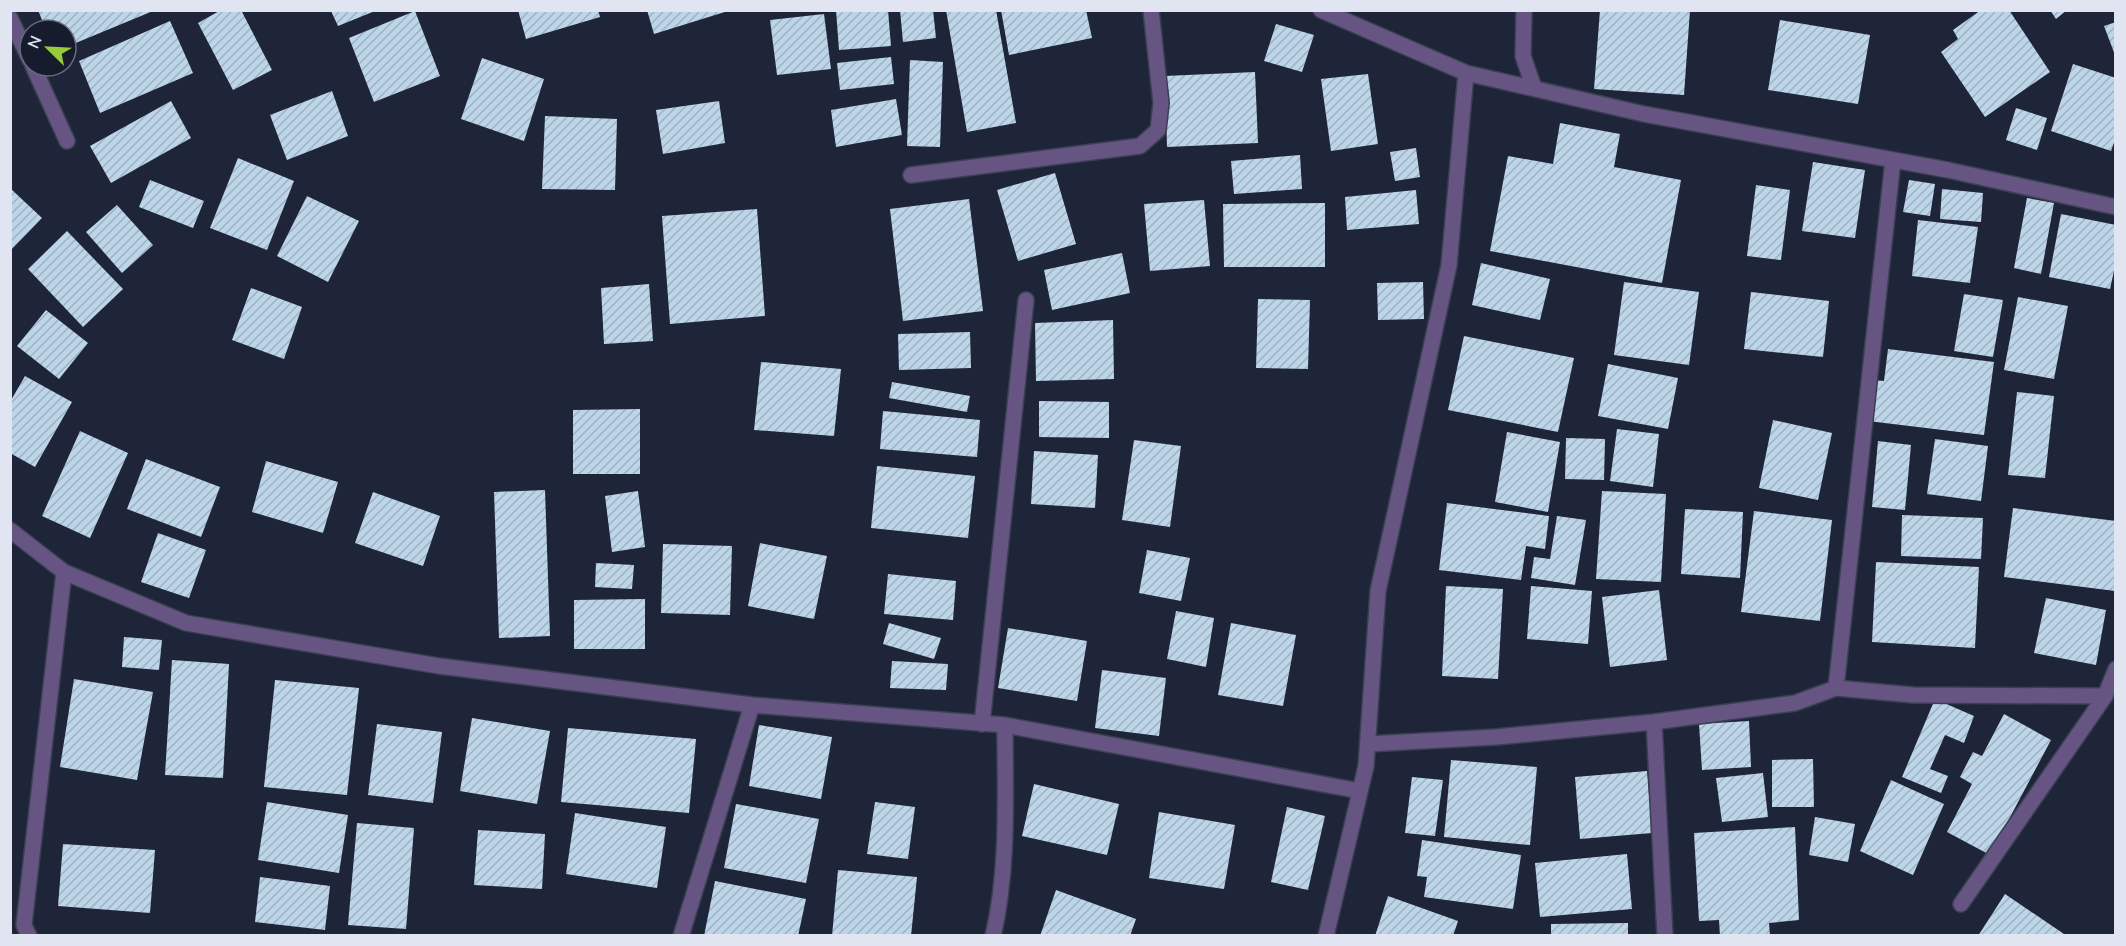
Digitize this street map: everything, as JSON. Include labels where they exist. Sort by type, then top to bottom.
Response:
[{"type":"street","points":[[911,175],[1140,146],[1158,130],[1161,103],[1151,10]]},
{"type":"street","points":[[1321,10],[1467,73],[1644,114],[1893,160],[2115,207]]},
{"type":"street","points":[[1524,10],[1522,56],[1534,88]]},
{"type":"street","points":[[10,18],[18,35]]},
{"type":"street","points":[[1326,936],[1360,791],[1368,744],[1378,591],[1449,265],[1467,73]]},
{"type":"street","points":[[38,78],[67,141]]},
{"type":"street","points":[[1836,688],[1893,160]]},
{"type":"street","points":[[982,724],[1026,300]]},
{"type":"street","points":[[10,530],[64,572],[186,623],[439,666],[752,705],[1005,725],[1360,791]]},
{"type":"street","points":[[29,936],[24,925],[64,572]]},
{"type":"street","points":[[1961,904],[2105,696],[2115,669]]},
{"type":"street","points":[[1368,744],[1496,737],[1654,722],[1795,703],[1836,688],[1912,695],[2105,696]]},
{"type":"street","points":[[681,936],[752,705]]},
{"type":"street","points":[[1654,722],[1665,936]]},
{"type":"street","points":[[993,936],[1000,906],[1004,830],[1005,725]]},
{"type":"building","points":[[38,10],[153,10],[78,42],[78,18],[41,18]]},
{"type":"building","points":[[221,10],[241,10],[272,70],[233,90],[198,23]]},
{"type":"building","points":[[518,10],[598,10],[600,17],[526,39]]},
{"type":"building","points":[[647,10],[728,10],[728,11],[654,34]]},
{"type":"building","points":[[836,10],[888,10],[891,46],[839,50]]},
{"type":"building","points":[[900,10],[933,10],[936,38],[903,42]]},
{"type":"building","points":[[946,10],[996,10],[1016,123],[967,132]]},
{"type":"building","points":[[1001,10],[1086,10],[1092,38],[1009,55]]},
{"type":"building","points":[[1600,10],[1690,10],[1684,95],[1594,89]]},
{"type":"building","points":[[1981,10],[2009,10],[2050,72],[1985,117],[1941,52],[1958,39],[1953,30]]},
{"type":"building","points":[[2050,10],[2067,10],[2056,19]]},
{"type":"building","points":[[331,11],[375,11],[338,26]]},
{"type":"building","points":[[415,11],[440,76],[374,102],[349,38]]},
{"type":"building","points":[[824,14],[831,69],[777,75],[770,20]]},
{"type":"building","points":[[1780,20],[1870,35],[1858,104],[1768,90]]},
{"type":"building","points":[[170,21],[193,73],[100,113],[79,61]]},
{"type":"building","points":[[2116,22],[2116,55],[2115,55],[2104,26]]},
{"type":"building","points":[[1276,24],[1314,35],[1302,72],[1264,61]]},
{"type":"building","points":[[891,57],[894,84],[840,90],[837,63]]},
{"type":"building","points":[[482,58],[544,79],[524,141],[461,119]]},
{"type":"building","points":[[910,60],[943,62],[940,147],[907,146]]},
{"type":"building","points":[[2073,64],[2116,78],[2116,137],[2111,151],[2051,131]]},
{"type":"building","points":[[1255,72],[1258,143],[1167,147],[1165,76]]},
{"type":"building","points":[[1368,74],[1378,144],[1331,151],[1321,79]]},
{"type":"building","points":[[332,91],[348,136],[287,160],[270,115]]},
{"type":"building","points":[[896,99],[902,135],[836,147],[831,110]]},
{"type":"building","points":[[171,101],[191,138],[111,183],[90,146]]},
{"type":"building","points":[[719,101],[725,143],[663,154],[656,110]]},
{"type":"building","points":[[2016,108],[2047,118],[2037,150],[2006,140]]},
{"type":"building","points":[[545,116],[617,119],[615,190],[542,189]]},
{"type":"building","points":[[1560,123],[1620,134],[1614,167],[1681,180],[1662,283],[1490,251],[1508,156],[1553,164]]},
{"type":"building","points":[[1416,148],[1420,177],[1395,181],[1390,152]]},
{"type":"building","points":[[1300,155],[1302,189],[1234,194],[1231,161]]},
{"type":"building","points":[[238,158],[294,181],[267,250],[210,228]]},
{"type":"building","points":[[1813,162],[1865,170],[1855,238],[1802,231]]},
{"type":"building","points":[[1055,173],[1076,244],[1018,261],[997,190]]},
{"type":"building","points":[[150,180],[204,201],[193,228],[139,207]]},
{"type":"building","points":[[1909,180],[1935,184],[1930,216],[1903,212]]},
{"type":"building","points":[[1756,185],[1790,190],[1781,260],[1747,256]]},
{"type":"building","points":[[10,188],[42,218],[10,251]]},
{"type":"building","points":[[1942,189],[1983,193],[1981,222],[1940,219]]},
{"type":"building","points":[[1416,190],[1419,224],[1347,230],[1345,197]]},
{"type":"building","points":[[307,196],[359,221],[328,282],[277,256]]},
{"type":"building","points":[[2027,198],[2054,203],[2041,274],[2014,268]]},
{"type":"building","points":[[969,199],[983,311],[903,321],[890,209]]},
{"type":"building","points":[[1204,200],[1210,266],[1150,271],[1144,204]]},
{"type":"building","points":[[1325,203],[1325,267],[1224,267],[1223,204]]},
{"type":"building","points":[[117,205],[153,245],[122,273],[86,232]]},
{"type":"building","points":[[757,209],[765,316],[670,324],[662,216]]},
{"type":"building","points":[[2061,214],[2116,225],[2116,262],[2110,289],[2049,277]]},
{"type":"building","points":[[1918,220],[1978,227],[1970,283],[1912,276]]},
{"type":"building","points":[[67,231],[123,289],[83,327],[28,269]]},
{"type":"building","points":[[1122,253],[1130,293],[1052,310],[1044,270]]},
{"type":"building","points":[[1481,263],[1550,279],[1540,320],[1472,305]]},
{"type":"building","points":[[1423,282],[1424,319],[1378,320],[1377,283]]},
{"type":"building","points":[[1624,282],[1699,292],[1689,365],[1614,355]]},
{"type":"building","points":[[649,284],[653,341],[604,344],[601,288]]},
{"type":"building","points":[[251,288],[302,307],[284,359],[232,340]]},
{"type":"building","points":[[1751,292],[1829,301],[1823,357],[1744,349]]},
{"type":"building","points":[[1964,294],[2003,300],[1993,357],[1954,351]]},
{"type":"building","points":[[2018,297],[2068,306],[2054,379],[2004,370]]},
{"type":"building","points":[[1258,299],[1310,300],[1308,369],[1256,368]]},
{"type":"building","points":[[46,310],[88,343],[59,379],[17,346]]},
{"type":"building","points":[[1113,320],[1114,379],[1036,381],[1035,323]]},
{"type":"building","points":[[970,332],[971,368],[899,370],[898,334]]},
{"type":"building","points":[[1464,336],[1574,358],[1558,432],[1448,410]]},
{"type":"building","points":[[1888,349],[1994,362],[1984,435],[1868,421],[1873,380],[1884,381]]},
{"type":"building","points":[[761,362],[841,369],[834,436],[754,430]]},
{"type":"building","points":[[1608,364],[1678,378],[1668,429],[1598,416]]},
{"type":"building","points":[[25,376],[72,402],[35,467],[10,453],[10,402]]},
{"type":"building","points":[[892,382],[970,396],[967,412],[889,398]]},
{"type":"building","points":[[2017,392],[2054,396],[2045,478],[2008,475]]},
{"type":"building","points":[[1039,401],[1109,402],[1109,438],[1039,437]]},
{"type":"building","points":[[640,409],[640,474],[573,474],[573,410]]},
{"type":"building","points":[[883,411],[980,420],[977,457],[880,449]]},
{"type":"building","points":[[1773,420],[1832,433],[1818,500],[1759,488]]},
{"type":"building","points":[[1617,429],[1659,434],[1653,487],[1610,481]]},
{"type":"building","points":[[80,431],[128,453],[90,538],[42,516]]},
{"type":"building","points":[[1507,432],[1560,442],[1548,512],[1495,502]]},
{"type":"building","points":[[1566,438],[1605,439],[1604,480],[1565,479]]},
{"type":"building","points":[[1935,439],[1988,446],[1981,501],[1927,494]]},
{"type":"building","points":[[1134,440],[1181,446],[1170,527],[1122,520]]},
{"type":"building","points":[[1878,441],[1911,445],[1905,510],[1872,507]]},
{"type":"building","points":[[1034,451],[1098,455],[1095,508],[1031,504]]},
{"type":"building","points":[[146,459],[220,487],[201,537],[127,509]]},
{"type":"building","points":[[266,461],[338,482],[323,533],[252,512]]},
{"type":"building","points":[[877,466],[975,476],[968,538],[871,528]]},
{"type":"building","points":[[545,490],[550,636],[499,638],[494,492]]},
{"type":"building","points":[[638,491],[645,547],[612,552],[605,496]]},
{"type":"building","points":[[1602,491],[1666,494],[1661,582],[1596,579]]},
{"type":"building","points":[[373,492],[440,516],[423,566],[355,543]]},
{"type":"building","points":[[1447,503],[1549,516],[1545,549],[1526,546],[1521,580],[1439,570]]},
{"type":"building","points":[[2013,508],[2116,521],[2115,591],[2004,577]]},
{"type":"building","points":[[1685,509],[1743,512],[1740,578],[1681,574]]},
{"type":"building","points":[[1754,511],[1832,520],[1820,621],[1741,612]]},
{"type":"building","points":[[1902,515],[1983,518],[1981,559],[1901,556]]},
{"type":"building","points":[[1557,516],[1586,520],[1575,585],[1531,578],[1534,557],[1550,559]]},
{"type":"building","points":[[158,533],[206,550],[189,598],[141,582]]},
{"type":"building","points":[[760,543],[827,556],[814,619],[748,606]]},
{"type":"building","points":[[663,544],[732,546],[730,615],[661,613]]},
{"type":"building","points":[[1147,550],[1190,558],[1181,601],[1139,593]]},
{"type":"building","points":[[1876,562],[1979,567],[1975,648],[1872,642]]},
{"type":"building","points":[[596,563],[634,565],[632,589],[595,587]]},
{"type":"building","points":[[888,574],[956,581],[953,620],[884,614]]},
{"type":"building","points":[[1446,586],[1503,589],[1498,679],[1442,676]]},
{"type":"building","points":[[1531,586],[1592,591],[1588,644],[1527,639]]},
{"type":"building","points":[[1659,590],[1667,660],[1610,667],[1602,597]]},
{"type":"building","points":[[2046,598],[2106,610],[2096,665],[2034,653]]},
{"type":"building","points":[[645,599],[645,649],[574,649],[574,600]]},
{"type":"building","points":[[1176,611],[1214,618],[1206,667],[1167,659]]},
{"type":"building","points":[[889,623],[941,638],[934,659],[883,644]]},
{"type":"building","points":[[1231,623],[1296,635],[1283,706],[1218,695]]},
{"type":"building","points":[[1008,628],[1087,641],[1077,701],[998,688]]},
{"type":"building","points":[[124,637],[162,640],[159,670],[122,667]]},
{"type":"building","points":[[172,660],[229,664],[223,778],[165,775]]},
{"type":"building","points":[[892,661],[948,664],[946,690],[890,688]]},
{"type":"building","points":[[1102,670],[1166,678],[1159,736],[1095,728]]},
{"type":"building","points":[[74,679],[153,692],[137,780],[60,767]]},
{"type":"building","points":[[275,680],[359,688],[347,795],[264,787]]},
{"type":"building","points":[[1935,699],[1974,716],[1964,743],[1945,735],[1930,769],[1948,776],[1941,793],[1902,777]]},
{"type":"building","points":[[2004,714],[2051,740],[1990,855],[1947,832],[1972,784],[1960,777],[1973,752],[1982,756]]},
{"type":"building","points":[[472,718],[550,731],[537,804],[460,791]]},
{"type":"building","points":[[1749,721],[1751,767],[1702,770],[1699,724]]},
{"type":"building","points":[[377,724],[442,732],[433,803],[368,795]]},
{"type":"building","points":[[759,725],[832,737],[821,799],[749,786]]},
{"type":"building","points":[[568,728],[696,739],[689,813],[561,802]]},
{"type":"building","points":[[1813,759],[1814,807],[1772,807],[1772,760]]},
{"type":"building","points":[[1451,760],[1537,767],[1530,845],[1444,837]]},
{"type":"building","points":[[1647,771],[1652,833],[1580,839],[1575,777]]},
{"type":"building","points":[[1763,773],[1768,817],[1722,822],[1716,778]]},
{"type":"building","points":[[1412,777],[1443,780],[1435,836],[1405,833]]},
{"type":"building","points":[[1891,780],[1944,804],[1913,875],[1860,851]]},
{"type":"building","points":[[1034,784],[1119,804],[1107,855],[1022,836]]},
{"type":"building","points":[[267,802],[348,815],[339,873],[258,860]]},
{"type":"building","points":[[875,802],[915,807],[908,859],[867,854]]},
{"type":"building","points":[[736,804],[819,819],[806,883],[724,868]]},
{"type":"building","points":[[1287,807],[1325,816],[1308,890],[1271,882]]},
{"type":"building","points":[[1159,812],[1235,825],[1224,889],[1149,878]]},
{"type":"building","points":[[575,813],[666,827],[657,888],[566,874]]},
{"type":"building","points":[[1815,817],[1855,824],[1848,862],[1809,855]]},
{"type":"building","points":[[357,823],[414,828],[406,929],[348,925]]},
{"type":"building","points":[[1795,827],[1799,920],[1769,923],[1770,936],[1720,936],[1719,920],[1699,921],[1694,833]]},
{"type":"building","points":[[478,830],[545,834],[542,889],[474,885]]},
{"type":"building","points":[[1422,840],[1521,855],[1513,909],[1424,897],[1427,877],[1417,876]]},
{"type":"building","points":[[63,844],[155,850],[150,913],[58,906]]},
{"type":"building","points":[[1627,854],[1632,909],[1540,917],[1535,863]]},
{"type":"building","points":[[838,870],[917,877],[911,936],[832,936]]},
{"type":"building","points":[[260,877],[330,886],[325,930],[255,922]]},
{"type":"building","points":[[715,881],[806,899],[798,936],[704,936]]},
{"type":"building","points":[[1056,890],[1136,919],[1130,936],[1040,936]]},
{"type":"building","points":[[2005,894],[2064,934],[2063,936],[1978,936]]},
{"type":"building","points":[[1388,896],[1458,921],[1453,936],[1375,936]]},
{"type":"building","points":[[1628,923],[1628,936],[1551,936],[1551,924]]}]
